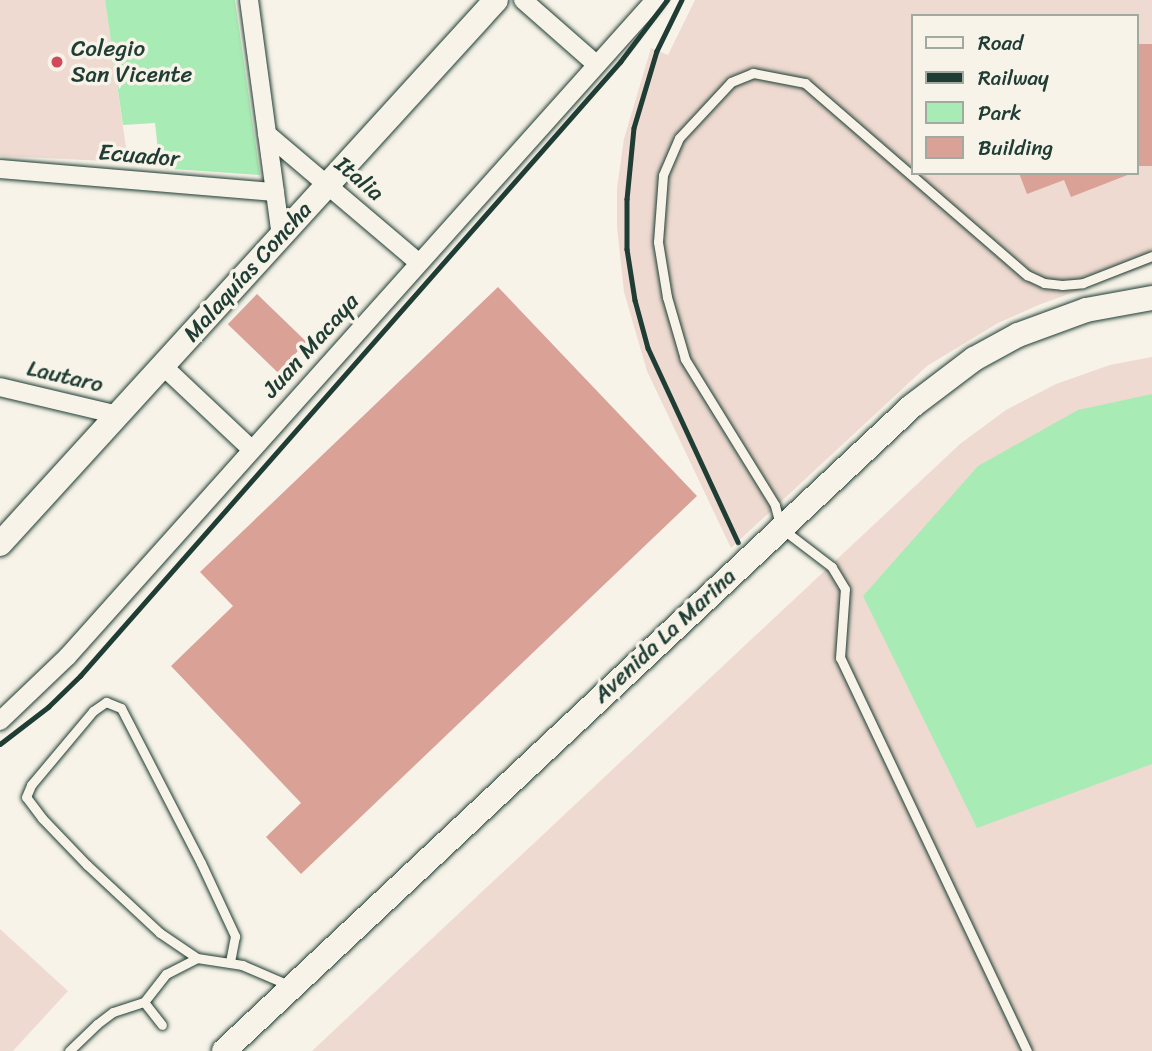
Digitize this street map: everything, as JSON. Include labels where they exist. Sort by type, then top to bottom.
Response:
[{"type":"main road","name":"Malaquías Concha","points":[[0,544],[496,0]]},
{"type":"main road","name":"Avenida La Marina","points":[[224,1051],[897,419],[974,359],[1018,335],[1062,317],[1106,305],[1152,298]]},
{"type":"street","points":[[249,0],[281,236]]},
{"type":"street","points":[[523,0],[597,65]]},
{"type":"street","name":"Juan Macaya","points":[[0,722],[53,673],[655,0]]},
{"type":"street","name":"Italia","points":[[267,134],[418,262]]},
{"type":"street","name":"Ecuador","points":[[0,169],[275,192]]},
{"type":"street","points":[[163,366],[251,449]]},
{"type":"street","name":"Lautaro","points":[[0,387],[118,415]]},
{"type":"lane","points":[[911,175],[805,83],[753,73],[731,82],[679,138],[663,175],[658,242],[667,297],[685,359],[775,505],[781,528],[832,567],[845,589],[840,658],[1027,1051]]},
{"type":"lane","points":[[911,175],[1027,275],[1044,283],[1083,283],[1152,256]]},
{"type":"lane","points":[[230,962],[235,936],[201,863],[121,708],[106,702],[93,712],[31,785],[26,797],[42,818],[87,865],[160,933],[197,958],[230,962],[292,986]]},
{"type":"lane","points":[[69,1051],[113,1012],[144,1002],[166,974],[197,958]]},
{"type":"lane","points":[[144,1002],[162,1025]]},
{"type":"shaded area","name":"Colegio San Vicente","points":[[0,0],[105,0],[128,162],[0,156]]},
{"type":"shaded area","points":[[695,0],[1152,0],[1152,264],[1041,304],[998,323],[927,366],[731,548],[647,371],[624,292],[617,227],[617,188],[624,139],[651,48],[668,55]]},
{"type":"shaded area","points":[[1152,357],[1152,1051],[312,1051],[960,444],[1006,410],[1056,384],[1110,365]]},
{"type":"shaded area","points":[[0,929],[68,991],[13,1051],[0,1051]]},
{"type":"green space","points":[[105,0],[235,0],[260,175],[160,168],[155,123],[123,125]]},
{"type":"green space","points":[[1152,394],[1152,764],[977,828],[863,596],[978,466],[1078,410]]},
{"type":"building","points":[[1138,44],[1152,44],[1152,166],[1138,166]]},
{"type":"building","points":[[1020,175],[1127,175],[1071,197],[1064,180],[1027,194]]},
{"type":"building","points":[[498,287],[697,496],[301,874],[266,837],[301,803],[171,666],[233,606],[200,572]]},
{"type":"building","points":[[257,294],[307,342],[277,372],[228,324]]},
{"type":"railway","points":[[0,744],[48,707],[80,676],[620,62],[667,0]]},
{"type":"railway","points":[[682,0],[657,51],[634,128],[627,199],[627,249],[635,300],[648,348],[738,542]]},
{"type":"place","name":"Colegio San Vicente","points":[[57,62]]}]
